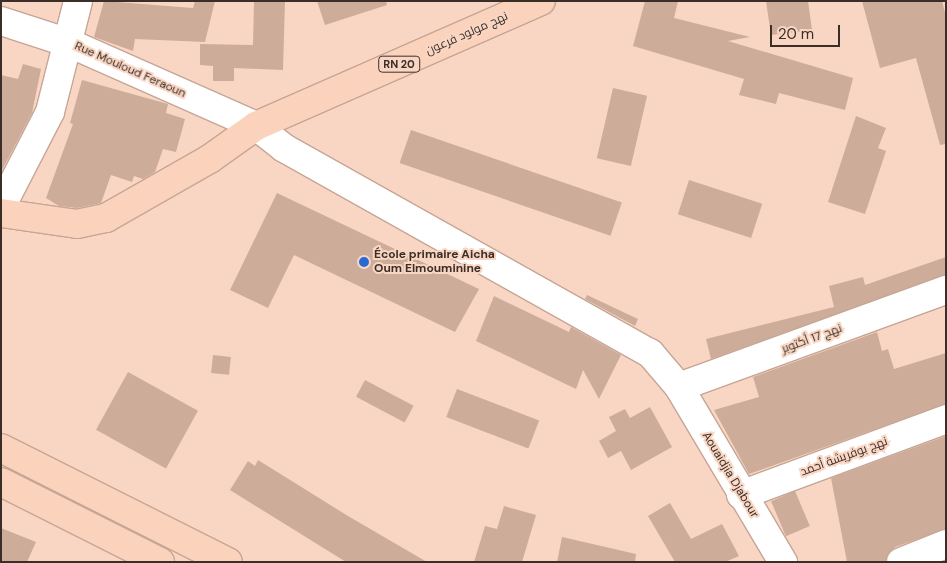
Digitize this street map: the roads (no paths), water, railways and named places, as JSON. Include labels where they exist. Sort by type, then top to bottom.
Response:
[{"type":"main road","name":"نهج مولود فرعون","points":[[256,126],[541,1]]},
{"type":"main road","name":"RN 20","points":[[1,213],[77,224],[106,218],[211,158],[256,126]]},
{"type":"main road","points":[[1,448],[228,562]]},
{"type":"main road","points":[[1,482],[160,562]]},
{"type":"street","points":[[1,207],[50,112],[70,43],[78,1]]},
{"type":"street","name":"Rue Mouloud Feraoun","points":[[1,21],[70,43],[256,126],[284,148],[650,353],[679,387]]},
{"type":"street","name":"نهج 17 أكتوبر","points":[[679,387],[946,290]]},
{"type":"street","name":"Aouaidjia Djabour","points":[[679,387],[741,495],[783,562]]},
{"type":"street","name":"نهج بوفريشة أحمد","points":[[741,495],[946,419]]},
{"type":"street","points":[[901,562],[946,544]]},
{"type":"place","name":"École primaire Aicha Oum Elmouminine","points":[[364,262]]}]
